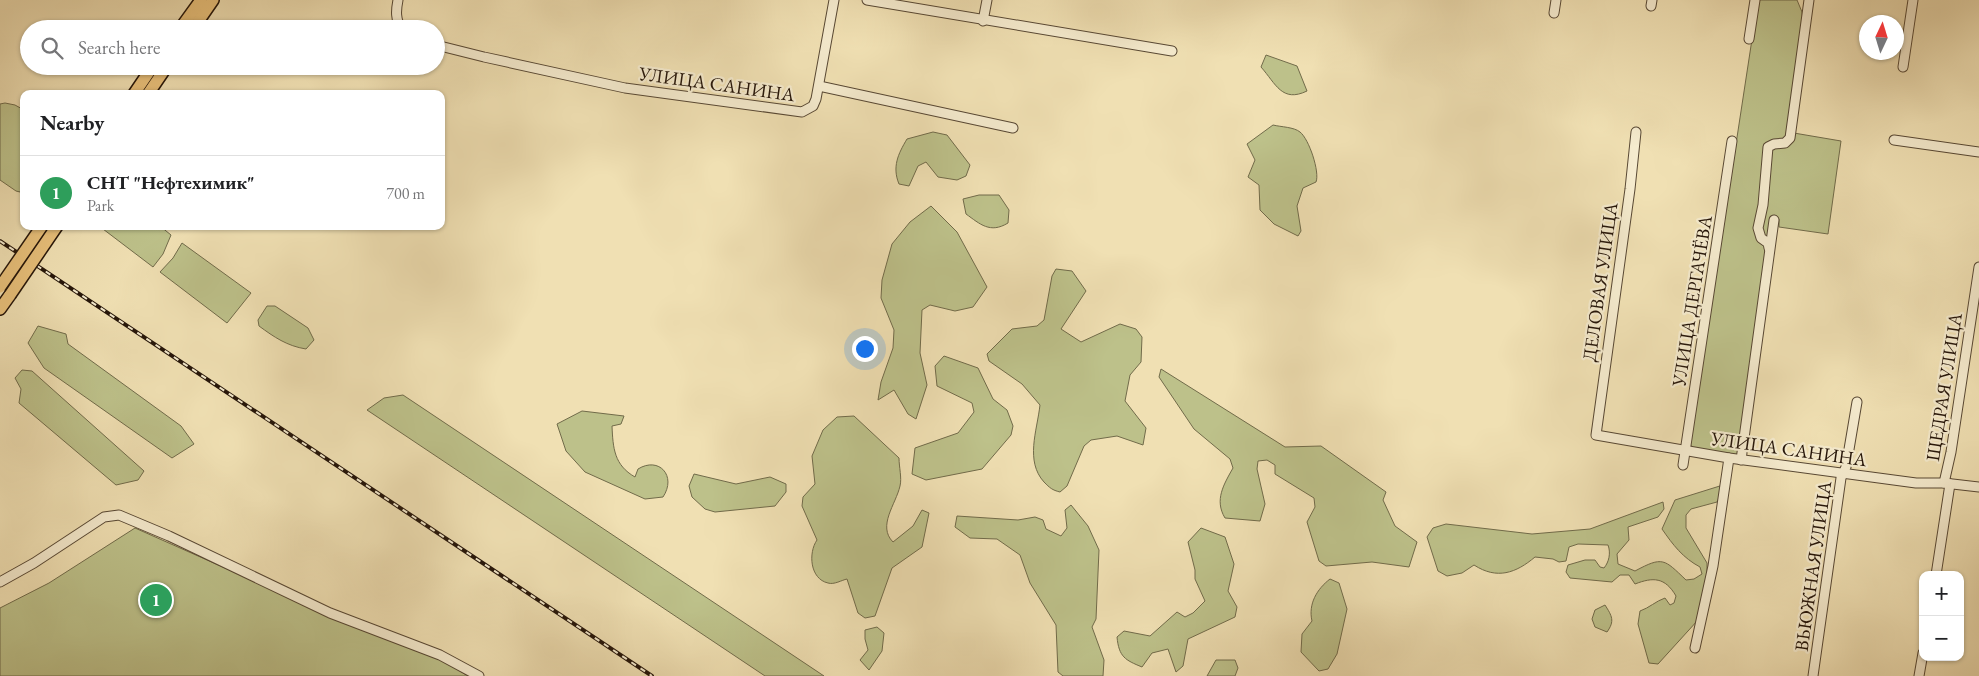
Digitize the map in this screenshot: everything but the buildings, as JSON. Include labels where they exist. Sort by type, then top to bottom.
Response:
[{"type":"main road","points":[[187,20],[201,0]]},
{"type":"main road","points":[[199,20],[213,0]]},
{"type":"main road","points":[[137,90],[147,75]]},
{"type":"main road","points":[[151,90],[161,75]]},
{"type":"main road","points":[[0,287],[39,230]]},
{"type":"main road","points":[[0,309],[54,230]]},
{"type":"street","points":[[397,20],[396,12],[398,0]]},
{"type":"street","name":"УЛИЦА САНИНА","points":[[445,46],[624,88],[802,112],[813,106],[819,86],[834,0]]},
{"type":"street","points":[[867,0],[983,21],[1172,51]]},
{"type":"street","points":[[983,21],[987,0]]},
{"type":"street","points":[[1554,13],[1556,0]]},
{"type":"street","points":[[1748,39],[1755,0]]},
{"type":"street","points":[[1769,248],[1768,243],[1761,238],[1758,228],[1763,205],[1768,147],[1774,144],[1785,143],[1790,138],[1809,0]]},
{"type":"street","points":[[1903,67],[1913,0]]},
{"type":"street","points":[[819,86],[1013,128]]},
{"type":"street","name":"ДЕЛОВАЯ УЛИЦА","points":[[1596,435],[1630,189],[1636,132]]},
{"type":"street","points":[[1894,140],[1979,152]]},
{"type":"street","name":"УЛИЦА ДЕРГАЧЁВА","points":[[1683,465],[1732,141]]},
{"type":"street","points":[[1741,460],[1774,220]]},
{"type":"street","name":"ЩЕДРАЯ УЛИЦА","points":[[1936,571],[1951,452],[1979,267]]},
{"type":"street","name":"ВЬЮЖНАЯ УЛИЦА","points":[[1813,676],[1841,478],[1846,467],[1857,402]]},
{"type":"street","name":"УЛИЦА САНИНА","points":[[1596,435],[1741,460],[1916,483],[1979,487]]},
{"type":"street","points":[[1695,648],[1713,566],[1729,458]]},
{"type":"street","points":[[0,582],[34,563],[104,517],[119,515],[330,612],[440,656],[479,676]]},
{"type":"street","points":[[1919,676],[1922,661]]},
{"type":"green space","points":[[1758,0],[1797,0],[1802,12],[1803,23],[1788,132],[1841,141],[1828,234],[1779,227],[1779,219],[1771,218],[1739,455],[1697,450],[1690,445]]},
{"type":"green space","points":[[1266,55],[1297,66],[1307,91],[1291,95],[1280,90],[1261,67]]},
{"type":"green space","points":[[5,103],[20,108],[20,192],[0,180],[0,104]]},
{"type":"green space","points":[[1273,125],[1291,128],[1300,132],[1307,141],[1315,164],[1316,182],[1303,188],[1297,206],[1301,231],[1298,236],[1274,224],[1260,210],[1259,185],[1248,177],[1255,160],[1247,144]]},
{"type":"green space","points":[[933,132],[947,135],[970,165],[966,176],[957,180],[938,177],[926,162],[918,166],[909,186],[899,184],[896,166],[907,139]]},
{"type":"green space","points":[[979,195],[999,195],[1009,210],[1008,223],[996,228],[990,228],[966,214],[963,199]]},
{"type":"green space","points":[[931,206],[957,232],[987,287],[973,307],[955,311],[930,305],[922,310],[920,353],[927,385],[916,419],[908,414],[894,390],[878,400],[881,382],[893,348],[894,330],[881,298],[882,280],[892,244],[910,222]]},
{"type":"green space","points":[[104,230],[165,230],[171,235],[163,254],[153,267]]},
{"type":"green space","points":[[182,243],[251,293],[227,323],[160,272],[173,258]]},
{"type":"green space","points":[[1056,269],[1072,271],[1086,291],[1061,329],[1081,342],[1120,324],[1136,329],[1142,337],[1141,362],[1130,375],[1125,401],[1146,428],[1143,445],[1117,436],[1091,440],[1084,446],[1067,486],[1060,492],[1044,482],[1038,474],[1035,465],[1034,445],[1040,405],[1022,384],[989,361],[987,354],[1012,329],[1037,326],[1044,320],[1052,276]]},
{"type":"green space","points":[[267,306],[275,306],[308,328],[314,340],[306,349],[281,341],[259,326],[258,320]]},
{"type":"green space","points":[[38,326],[66,334],[68,344],[181,426],[194,444],[172,458],[44,368],[28,343]]},
{"type":"green space","points":[[944,356],[978,368],[993,399],[1007,410],[1013,426],[1011,435],[982,469],[926,480],[912,474],[915,448],[958,433],[974,412],[972,403],[937,386],[935,366]]},
{"type":"green space","points":[[1161,369],[1285,447],[1321,446],[1386,492],[1383,500],[1395,526],[1417,542],[1409,567],[1372,562],[1326,566],[1319,561],[1307,522],[1315,507],[1314,498],[1275,474],[1275,465],[1267,460],[1258,461],[1257,469],[1265,504],[1260,521],[1225,518],[1220,505],[1220,498],[1233,468],[1230,459],[1194,429],[1159,377]]},
{"type":"green space","points":[[22,370],[32,371],[144,471],[138,480],[116,485],[19,403],[21,389],[15,378]]},
{"type":"green space","points":[[403,395],[824,676],[765,676],[367,410],[384,398]]},
{"type":"green space","points":[[582,411],[624,416],[621,424],[612,426],[616,455],[623,467],[635,477],[638,469],[646,466],[653,465],[664,470],[668,482],[663,497],[645,499],[585,472],[566,451],[557,424]]},
{"type":"green space","points":[[854,416],[899,458],[900,486],[887,522],[889,536],[893,542],[913,526],[922,510],[929,513],[922,547],[892,568],[875,616],[865,618],[858,613],[847,579],[828,583],[822,581],[814,571],[812,552],[817,540],[802,506],[803,497],[815,484],[812,456],[823,430],[837,417]]},
{"type":"green space","points":[[694,474],[736,484],[770,477],[786,484],[786,492],[775,506],[715,512],[705,509],[692,497],[689,486]]},
{"type":"green space","points":[[1723,485],[1722,493],[1717,502],[1691,509],[1686,515],[1686,528],[1707,563],[1707,575],[1698,620],[1658,664],[1649,663],[1638,624],[1640,611],[1665,598],[1670,605],[1674,603],[1676,596],[1667,585],[1658,580],[1647,580],[1635,584],[1629,575],[1620,575],[1612,582],[1570,578],[1566,572],[1568,565],[1585,560],[1595,560],[1600,567],[1604,568],[1609,557],[1608,545],[1578,544],[1569,547],[1566,561],[1559,562],[1553,559],[1535,557],[1521,567],[1506,573],[1482,570],[1474,565],[1462,573],[1447,576],[1438,571],[1427,537],[1433,528],[1446,524],[1532,534],[1590,529],[1663,502],[1664,509],[1658,517],[1628,527],[1629,540],[1617,554],[1618,564],[1635,571],[1652,563],[1663,562],[1668,564],[1686,580],[1694,579],[1702,574],[1700,567],[1688,560],[1679,551],[1662,529],[1675,500]]},
{"type":"green space","points":[[1071,505],[1088,526],[1099,550],[1096,619],[1092,627],[1104,660],[1103,676],[1063,676],[1058,672],[1056,625],[1030,583],[1020,555],[997,539],[970,538],[955,527],[957,516],[1018,520],[1035,517],[1043,520],[1046,529],[1061,536],[1067,528],[1065,510]]},
{"type":"green space","points":[[135,528],[277,591],[436,656],[468,676],[0,676],[0,608],[49,583]]},
{"type":"green space","points":[[1201,528],[1225,537],[1234,564],[1228,591],[1237,607],[1235,617],[1188,639],[1183,666],[1176,672],[1168,649],[1152,653],[1142,667],[1127,660],[1119,649],[1117,637],[1124,631],[1150,636],[1177,612],[1185,617],[1193,613],[1205,601],[1195,579],[1195,570],[1188,542]]},
{"type":"green space","points":[[1330,579],[1339,583],[1347,609],[1337,654],[1328,669],[1319,671],[1301,652],[1302,634],[1312,621],[1311,609],[1315,597],[1321,587]]},
{"type":"green space","points":[[1605,605],[1612,618],[1607,632],[1595,627],[1592,619],[1595,610]]},
{"type":"green space","points":[[877,627],[884,633],[882,651],[869,670],[860,660],[868,650],[865,630]]},
{"type":"green space","points":[[1216,660],[1235,660],[1238,668],[1235,676],[1207,676]]},
{"type":"railway","points":[[0,241],[652,676]]},
{"type":"place","name":"СНТ \"Нефтехимик\"","points":[[156,600]]}]
